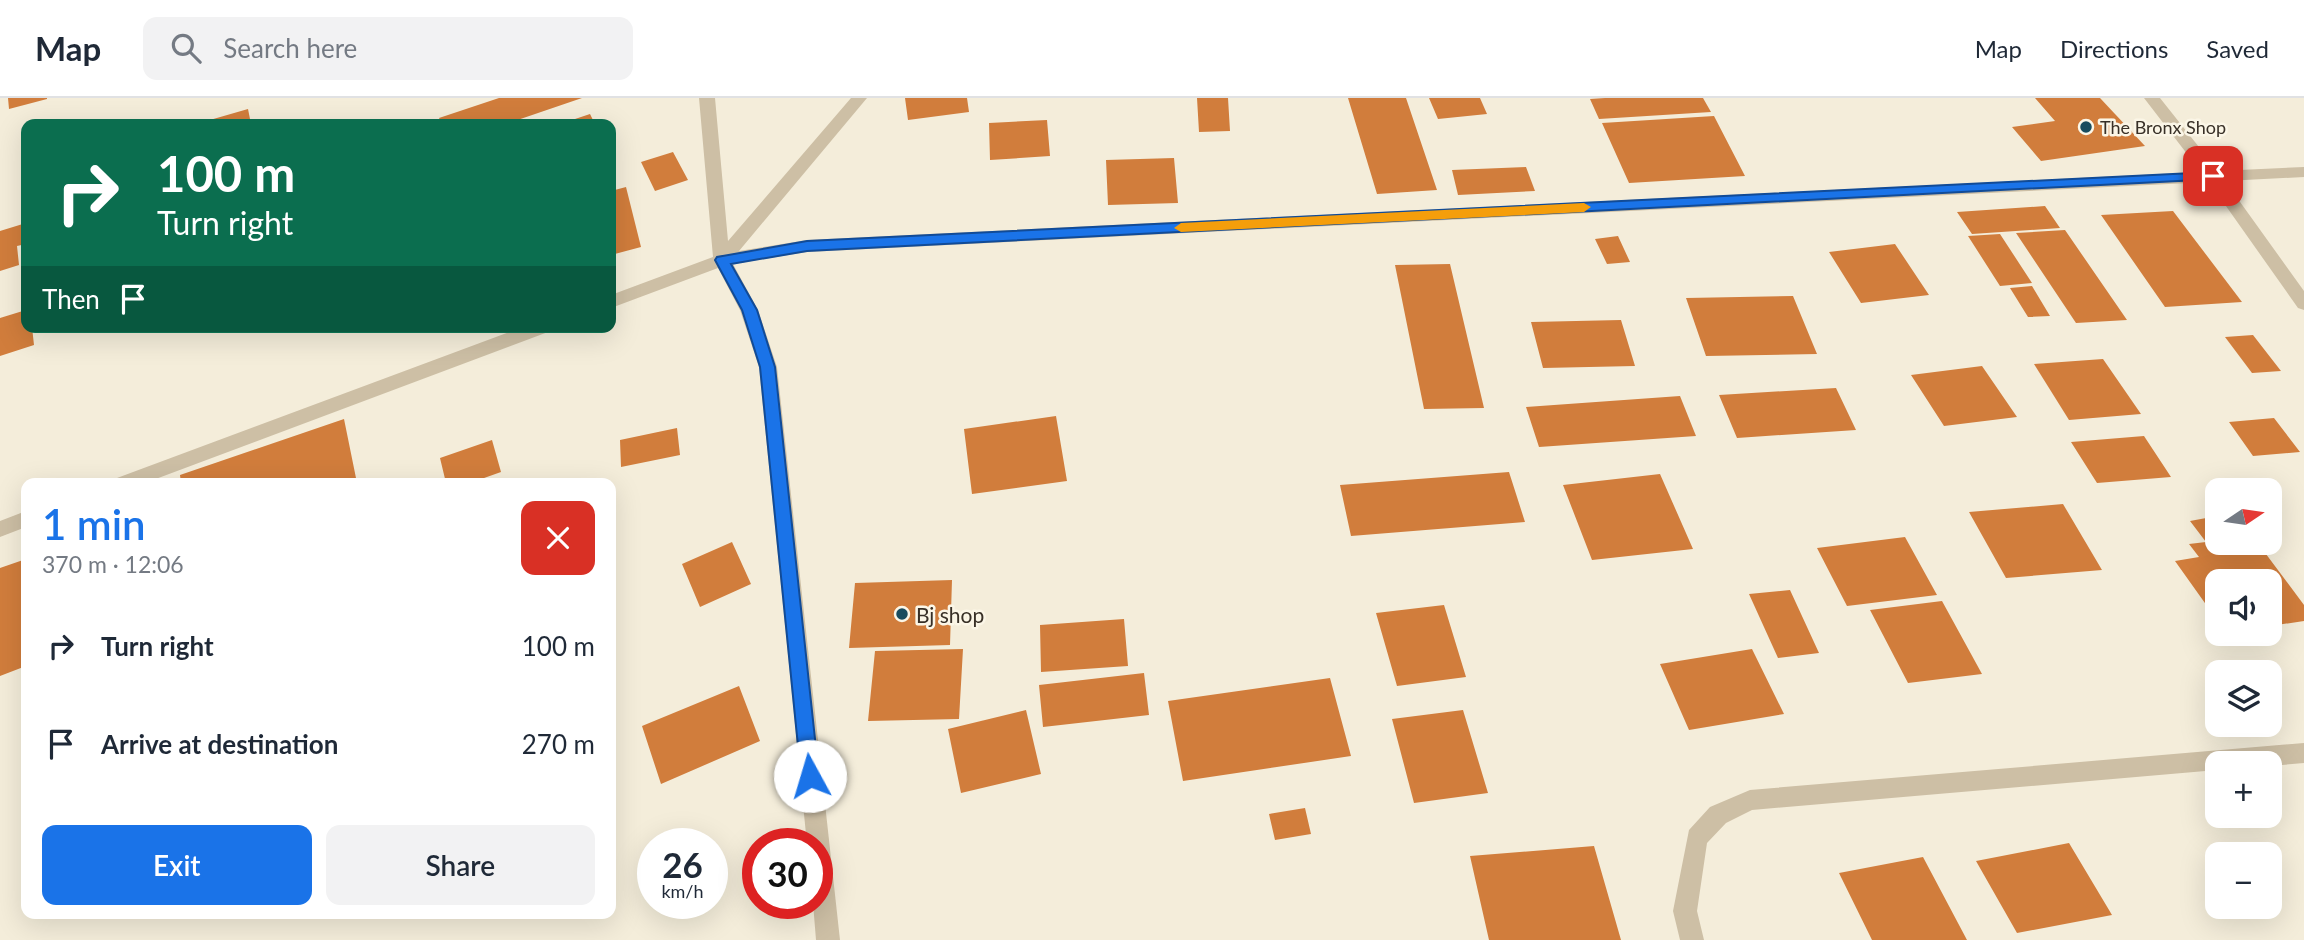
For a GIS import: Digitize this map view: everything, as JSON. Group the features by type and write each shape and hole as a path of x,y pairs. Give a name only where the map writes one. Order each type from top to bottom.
{"street":[{"path":"707,98 722,260 750,310 768,367 828,940"},
{"path":"722,260 859,98"},
{"path":"2152,98 2213,176 2304,304"},
{"path":"616,300 722,260 807,246 2304,172"},
{"path":"137,478 526,333"},
{"path":"0,529 21,521"},
{"path":"1692,940 1685,911 1697,838 1718,815 1750,800 2304,752"}],"building":[{"path":"8,98 47,98 47,99 9,109"},
{"path":"499,98 582,98 521,119 439,118"},
{"path":"905,98 967,98 969,112 908,120"},
{"path":"1197,98 1228,98 1230,131 1199,132"},
{"path":"1348,98 1406,98 1437,190 1377,194"},
{"path":"1429,98 1480,98 1487,114 1438,119"},
{"path":"1703,98 1711,112 1599,119 1590,99"},
{"path":"2035,98 2100,98 2145,146 2041,161 2012,127 2055,121"},
{"path":"248,109 250,119 213,119"},
{"path":"590,114 592,119 575,119"},
{"path":"1714,116 1745,176 1629,183 1602,123"},
{"path":"1047,120 1050,156 990,160 989,123"},
{"path":"673,152 688,180 655,191 641,162"},
{"path":"1174,158 1178,203 1108,205 1106,160"},
{"path":"1526,167 1535,191 1458,195 1452,170"},
{"path":"626,187 641,247 616,254 616,190"},
{"path":"2045,206 2060,228 1972,234 1957,212"},
{"path":"2173,211 2242,302 2165,307 2101,215"},
{"path":"21,225 21,245 17,246 19,265 0,271 0,231"},
{"path":"2065,230 2127,320 2076,323 2016,233"},
{"path":"2000,234 2032,283 2000,286 1968,236"},
{"path":"1618,236 1630,262 1607,264 1595,239"},
{"path":"1895,244 1929,295 1861,303 1829,252"},
{"path":"1450,264 1484,408 1424,409 1395,265"},
{"path":"2032,286 2050,316 2028,317 2010,288"},
{"path":"1793,296 1817,354 1706,356 1686,298"},
{"path":"21,312 21,333 33,333 34,345 0,356 0,318"},
{"path":"1621,320 1635,366 1543,368 1531,322"},
{"path":"2253,335 2281,371 2252,373 2225,337"},
{"path":"2103,359 2141,414 2069,420 2034,364"},
{"path":"1982,366 2017,417 1944,426 1911,375"},
{"path":"1836,388 1856,430 1737,438 1719,395"},
{"path":"1680,396 1696,436 1539,447 1526,407"},
{"path":"1056,416 1067,481 972,494 964,429"},
{"path":"2274,418 2300,452 2253,456 2229,422"},
{"path":"344,419 356,478 180,478 180,475"},
{"path":"677,428 680,455 621,467 620,440"},
{"path":"2144,436 2171,477 2097,483 2071,442"},
{"path":"492,440 501,472 484,478 445,478 440,458"},
{"path":"1509,472 1525,522 1351,536 1340,485"},
{"path":"1660,474 1693,549 1592,560 1563,485"},
{"path":"2063,504 2102,570 2006,578 1969,512"},
{"path":"2205,518 2205,541 2190,521"},
{"path":"1905,537 1937,595 1847,606 1817,548"},
{"path":"732,542 751,584 700,607 682,564"},
{"path":"2205,542 2205,555 2267,555 2277,569 2205,569 2205,603 2175,561 2199,557 2189,544"},
{"path":"21,561 21,668 0,676 0,568"},
{"path":"2282,576 2304,605 2304,621 2282,624"},
{"name":"Bj shop","path":"952,580 950,645 849,648 855,583"},
{"path":"1790,590 1819,653 1778,658 1749,594"},
{"path":"1942,601 1982,674 1908,683 1870,610"},
{"path":"1444,605 1466,677 1397,686 1376,613"},
{"path":"1124,619 1128,666 1041,672 1040,625"},
{"path":"963,649 959,719 868,721 875,651"},
{"path":"1752,649 1784,714 1689,730 1660,664"},
{"path":"1144,673 1149,715 1043,727 1039,685"},
{"path":"1330,678 1351,756 1183,781 1168,701"},
{"path":"739,686 760,741 661,784 642,726"},
{"path":"1026,710 1041,774 961,793 948,729"},
{"path":"1463,710 1488,793 1414,803 1392,719"},
{"path":"1305,808 1311,834 1275,840 1269,814"},
{"path":"2069,843 2112,915 2017,933 1976,861"},
{"path":"1594,846 1621,940 1489,940 1470,856"},
{"path":"1923,857 1967,940 1872,940 1839,873"}],"slow traffic":[{"path":"1181,228 1584,207"}],"place":[{"name":"The Bronx Shop","path":"2086,127"},
{"name":"Bj shop","path":"902,614"}],"route":[{"path":"810,776 768,367 750,310 722,260 807,246 2213,176"}]}
